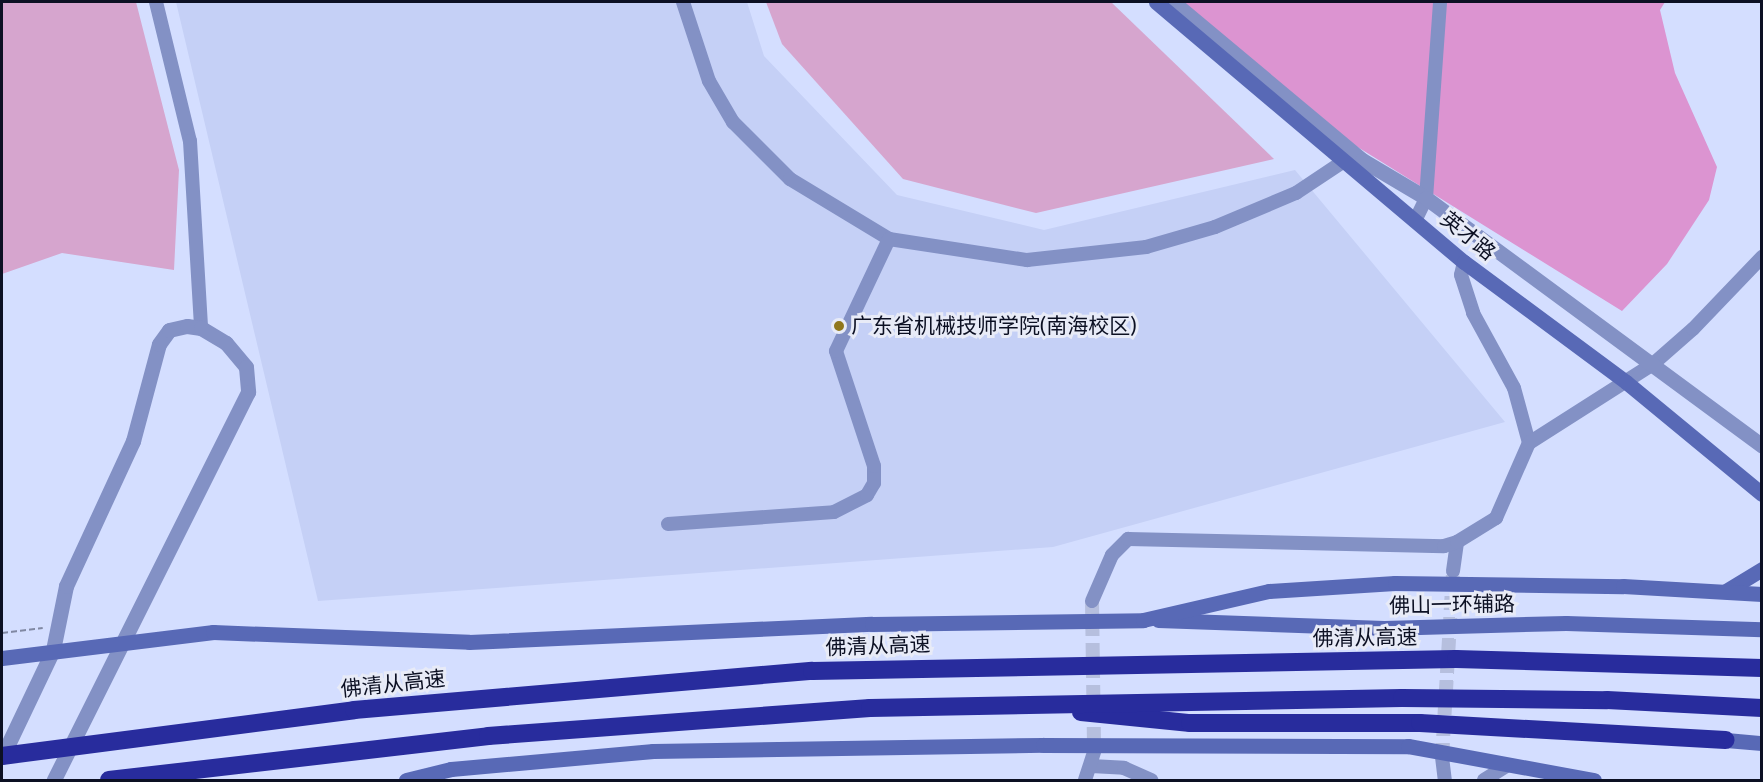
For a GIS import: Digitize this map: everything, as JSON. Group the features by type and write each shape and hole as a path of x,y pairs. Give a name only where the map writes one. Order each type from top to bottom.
{"highway":[{"name":"佛清从高速","path":"2,757 114,740 442,702 812,671 1157,662 1478,659 1761,668"},
{"path":"109,780 335,751 628,723 1011,704 1460,698 1761,708"},
{"path":"1011,704 1191,723 1420,723 1726,740"}],"main road":[{"name":"英才路","path":"1156,2 1464,262 1626,382 1761,494"},
{"path":"1725,592 1761,569"},
{"path":"2,658 127,639 213,632 469,642 872,624 1143,620 1269,591 1395,583 1761,594"},
{"name":"佛山一环辅路","path":"1143,620 1384,628 1566,624 1761,629"},
{"path":"1726,740 1761,742"},
{"path":"406,780 451,769 654,751 1031,745 1408,746 1594,780"}],"street":[{"path":"156,2 190,141 201,328"},
{"path":"683,2 709,81 733,122 790,179 889,239 1027,260 1146,247 1215,227 1296,193 1344,161"},
{"name":"英才路","path":"1173,2 1362,160 1426,198 1761,446"},
{"path":"1415,221 1426,198 1440,2"},
{"path":"669,524 834,512 867,495 874,483 874,466 836,351 889,239"},
{"path":"1092,601 1112,555 1128,538 1444,546 1457,542 1496,518 1528,443 1653,364 1693,329 1761,257"},
{"path":"1464,262 1461,274 1473,313 1514,388 1528,443"},
{"path":"2,757 53,650 66,586 133,441 159,344 169,330 187,326 201,328 226,343 246,368 248,392 206,471 127,639 54,780"},
{"path":"1454,570 1457,542"},
{"path":"1085,780 1094,752"},
{"path":"1442,758 1446,780"},
{"path":"1484,780 1508,765"},
{"path":"1091,766 1124,768 1146,779"}],"path":[{"path":"2,633 58,626"}],"shaded area":[{"path":"2,2 136,2 179,170 174,270 62,253 2,274"},
{"name":"广东省机械技师学院(南海校区)","path":"176,2 747,2 764,56 897,195 1044,230 1295,170 1505,422 1053,547 318,601"},
{"path":"766,2 1111,2 1274,159 1036,213 903,179 782,44"},
{"path":"1183,2 1665,2 1660,10 1675,73 1717,167 1709,200 1667,264 1622,311 1356,146"}],"tunnel":[{"path":"1442,757 1453,574"},
{"path":"1092,601 1094,752"}],"place":[{"name":"广东省机械技师学院(南海校区)","path":"839,326"}]}
